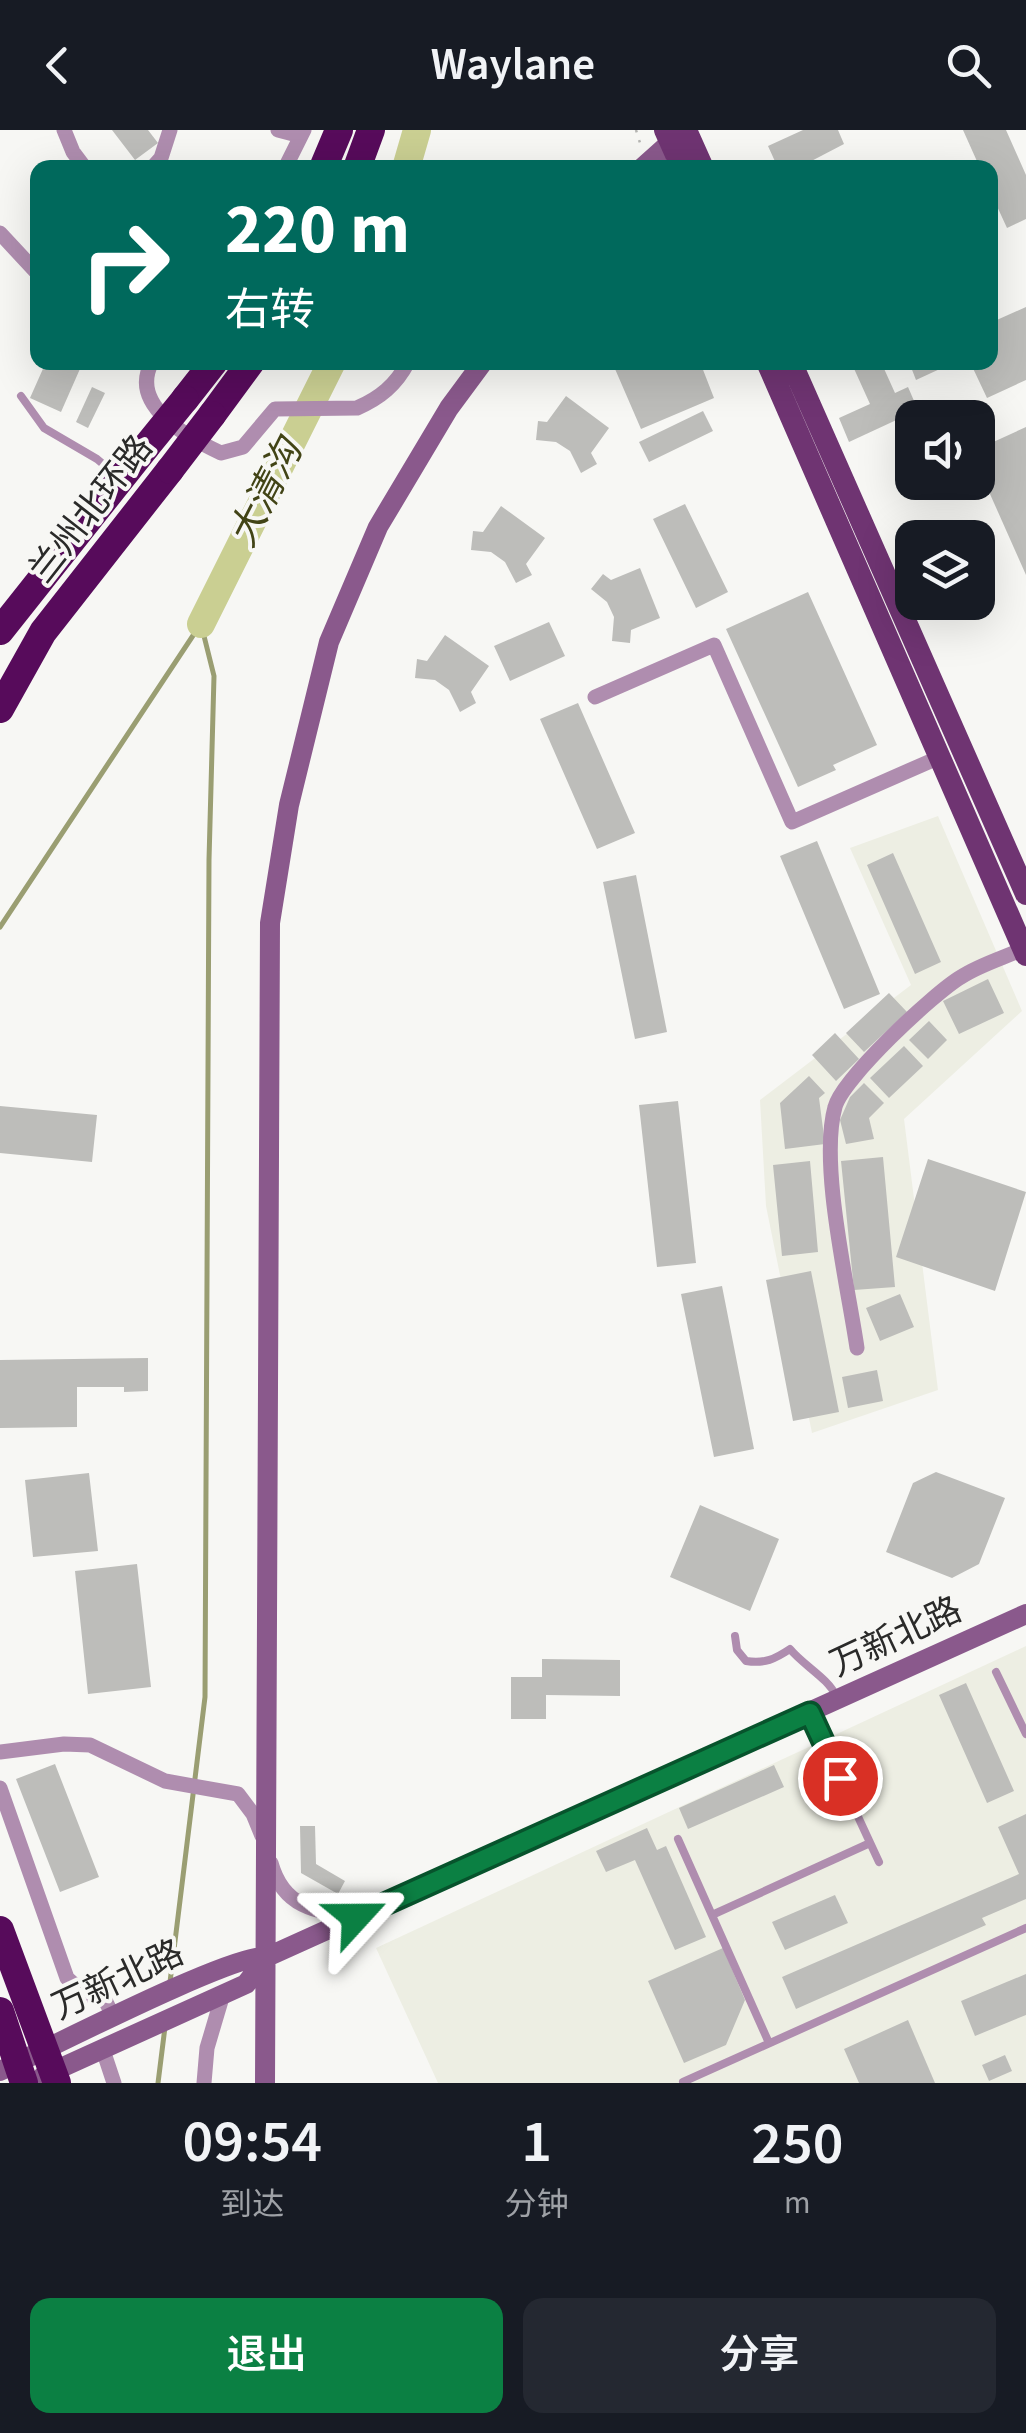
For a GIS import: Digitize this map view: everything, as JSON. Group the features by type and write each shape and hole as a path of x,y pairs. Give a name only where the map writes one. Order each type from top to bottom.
{"highway":[{"path":"327,160 340,130"},
{"path":"360,160 371,130"},
{"name":"兰州北环路","path":"0,631 208,370"},
{"name":"兰州北环路","path":"0,709 43,632 245,370"},
{"path":"0,1930 9,2007 42,2074"},
{"path":"9,2007 42,2074"}],"main road":[{"path":"650,160 676,132"},
{"path":"676,132 681,160"},
{"path":"676,132 697,160"},
{"path":"265,2083 270,923 289,806 329,642 378,527 449,408 477,370"},
{"path":"771,370 1025,952"},
{"path":"794,370 1026,894"},
{"name":"万新北路","path":"0,2071 42,2074 136,2036 246,1984 266,1957 1026,1614"},
{"name":"万新北路","path":"42,2074 114,2018 211,1972 256,1955 266,1957"}],"street":[{"path":"64,130 78,160"},
{"path":"159,160 170,130"},
{"path":"278,130 303,133 289,160"},
{"path":"0,233 30,265"},
{"path":"149,370 145,383 151,403 192,439 221,454 243,447 274,409 357,408 388,391 402,370"},
{"path":"596,698 714,646 792,822 940,757"},
{"path":"857,1348 830,1167 834,1107 845,1085 960,977 1025,952"},
{"path":"0,1752 64,1744 90,1745 175,1782 238,1794 254,1814 275,1878 295,1903 356,1917"},
{"path":"0,1788 68,1978 78,1992 103,1996 114,2018"},
{"path":"204,2083 215,1998"},
{"path":"103,2050 114,2083"}],"lane":[{"path":"21,396 44,428 97,460 146,500"},
{"path":"735,1636 737,1650 746,1661 772,1660 790,1649 806,1668 830,1684 837,1700"},
{"path":"996,1672 1026,1734"},
{"path":"810,1713 879,1862"},
{"path":"678,1840 769,2043"},
{"path":"712,1915 870,1843"},
{"path":"683,2082 1026,1928"}],"shaded area":[{"path":"938,816 1022,1011 904,1119 938,1390 812,1433 766,1206 760,1100 911,985 850,848"},
{"path":"1026,1646 1026,2083 438,2083 376,1948"}],"building":[{"path":"112,130 148,130 158,143 135,160"},
{"path":"803,130 838,130 844,144 813,160 774,160 768,146"},
{"path":"963,130 1006,130 1026,175 1026,219 1007,228 998,208 998,160 976,160"},
{"path":"1026,307 1026,380 987,398 974,370 998,370 998,319"},
{"path":"42,370 79,370 61,412 30,398"},
{"path":"615,370 703,370 714,398 641,429"},
{"path":"855,370 885,370 895,393 908,387 914,400 895,400 895,421 849,442 839,418 870,404"},
{"path":"912,370 938,370 916,380"},
{"path":"92,387 105,393 88,428 76,422"},
{"path":"566,396 609,428 591,453 597,464 581,473 570,451 556,442 536,440 538,421 547,422"},
{"path":"703,411 713,431 649,462 639,442"},
{"path":"1026,427 1026,575 993,500 995,441"},
{"path":"685,504 728,592 696,608 653,519"},
{"path":"501,506 545,538 526,564 532,575 516,583 505,562 491,552 471,550 473,531 483,532"},
{"path":"640,568 660,618 631,630 630,643 612,641 614,617 607,602 591,589 603,574 611,580"},
{"path":"808,592 877,745 798,787 726,629"},
{"path":"549,622 565,656 510,681 494,646"},
{"path":"445,635 489,666 471,692 476,703 460,712 449,690 435,680 415,678 417,659 427,661"},
{"path":"578,703 635,833 597,849 540,719"},
{"path":"817,841 880,994 844,1009 780,856"},
{"path":"893,853 941,962 915,974 867,865"},
{"path":"636,875 667,1032 635,1039 603,882"},
{"path":"988,979 1004,1013 959,1034 943,1001"},
{"path":"889,993 907,1012 864,1052 846,1033"},
{"path":"929,1021 947,1040 928,1059 909,1040"},
{"path":"835,1033 859,1059 836,1081 812,1055"},
{"path":"904,1046 923,1066 889,1098 870,1078"},
{"path":"809,1076 825,1093 819,1098 825,1144 785,1149 780,1103"},
{"path":"864,1083 884,1103 869,1118 874,1139 846,1144 840,1120 850,1097"},
{"path":"678,1101 696,1263 657,1267 639,1105"},
{"path":"0,1106 97,1115 92,1162 0,1153"},
{"path":"883,1157 895,1287 854,1290 841,1161"},
{"path":"928,1159 1026,1192 995,1291 896,1257"},
{"path":"810,1161 818,1252 782,1256 773,1165"},
{"path":"811,1271 839,1412 793,1421 766,1280"},
{"path":"722,1286 754,1449 714,1457 681,1294"},
{"path":"900,1294 914,1327 880,1341 866,1308"},
{"path":"148,1358 148,1391 77,1387 77,1427 0,1428 0,1360"},
{"path":"877,1370 883,1401 848,1408 842,1377"},
{"path":"936,1472 1005,1498 979,1564 952,1578 886,1552 913,1483"},
{"path":"89,1473 98,1551 33,1557 25,1480"},
{"path":"700,1505 779,1539 750,1611 670,1577"},
{"path":"137,1564 151,1687 88,1694 75,1571"},
{"path":"542,1659 620,1660 620,1696 546,1695 546,1719 511,1719 511,1677 542,1677"},
{"path":"966,1683 1014,1791 987,1803 939,1695"},
{"path":"55,1764 99,1877 60,1892 16,1779"},
{"path":"774,1765 784,1787 688,1829 679,1808"},
{"path":"1026,1814 1026,1899 982,1918 986,1925 796,2009 782,1977 1019,1874 998,1827"},
{"path":"300,1826 315,1826 316,1864 345,1881 338,1894 301,1873"},
{"path":"647,1828 657,1850 666,1846 706,1937 675,1950 635,1860 606,1872 596,1851"},
{"path":"835,1895 848,1923 785,1950 772,1922"},
{"path":"723,1948 745,2000 726,2045 684,2063 648,1981"},
{"path":"1026,1974 1026,2015 975,2036 961,2001"},
{"path":"908,2020 935,2083 859,2083 844,2049"},
{"path":"1005,2055 1012,2071 989,2081 982,2065"}],"waterway":[{"name":"大清沟","path":"408,160 417,130"},
{"name":"大清沟","path":"201,624 328,370"},
{"path":"170,1982 205,1697 209,860 214,676 201,624"},
{"path":"0,927 200,625"},
{"path":"158,2083 165,2027"}],"route":[{"path":"356,1917 810,1713 840,1778"}]}
